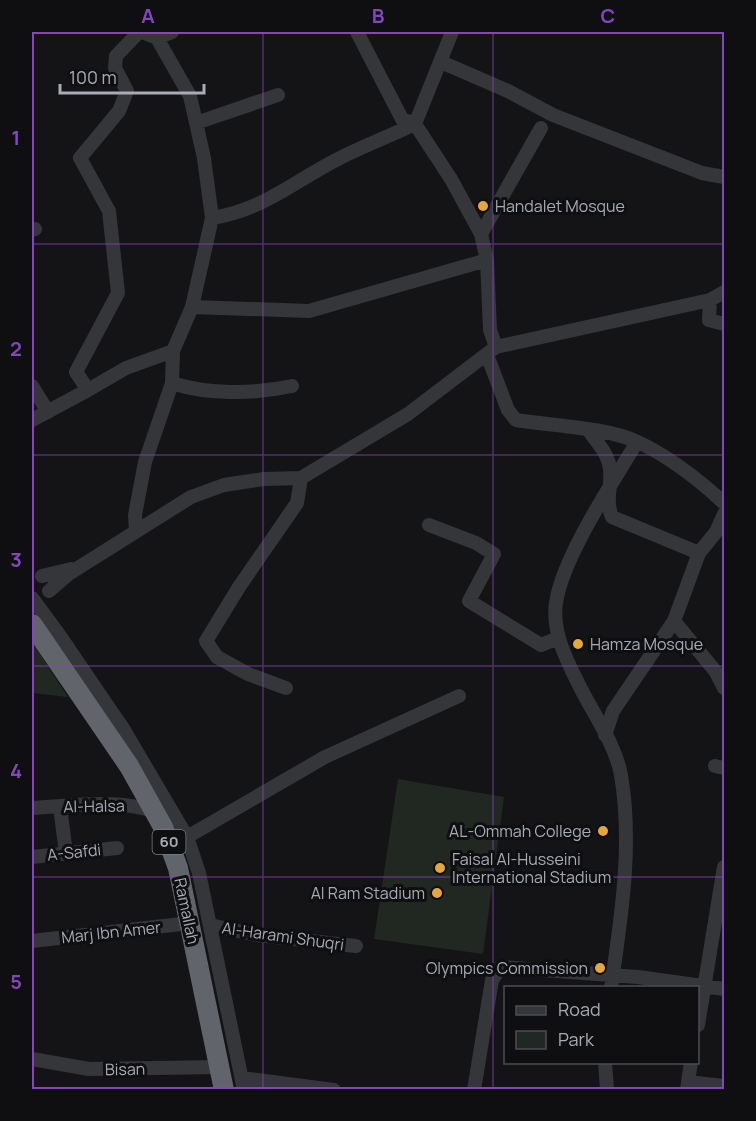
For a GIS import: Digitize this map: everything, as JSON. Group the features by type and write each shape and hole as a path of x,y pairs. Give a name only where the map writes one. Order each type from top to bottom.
{"highway":[{"name":"Ramallah","path":"33,625 129,766 156,812 173,851 224,1089"}],"street":[{"path":"88,390 76,372 118,293 109,211 80,158 119,111 127,91 116,68 116,56 141,32 157,38 190,96 212,218 192,307 173,351 172,383 145,462 135,515 136,531"},
{"path":"157,38 172,32"},
{"path":"357,32 402,119 415,124 451,179 481,234 487,260 491,351 508,410 516,420 589,431 638,442 693,474 724,502"},
{"path":"212,218 230,215 279,196 337,159 415,124 452,32"},
{"path":"441,62 508,91 553,115 702,173 724,177"},
{"path":"196,123 278,94"},
{"path":"481,234 541,128"},
{"path":"192,307 309,311 487,260"},
{"path":"32,598 41,599 70,573 191,497 224,484 264,479 301,478 408,414 491,351 710,300 724,292"},
{"path":"710,300 709,320 724,324"},
{"path":"32,420 126,368 173,351"},
{"path":"172,383 187,388 217,390 268,391 292,386"},
{"path":"32,386 48,412"},
{"path":"589,431 604,452 610,468 607,491 608,508 612,518 699,553"},
{"path":"612,982 625,874 625,828 621,773 558,638 556,604 569,562 607,491 638,442"},
{"path":"286,688 248,674 217,657 206,641 238,587 297,503 301,478"},
{"path":"605,735 613,711 674,621 699,553 716,532 724,514"},
{"path":"429,525 476,543 494,554 470,602 541,645 558,638"},
{"path":"36,575 69,570 100,555"},
{"path":"36,575 49,583 49,592 60,636"},
{"path":"32,598 139,753 187,837 199,873 243,1084 334,1089"},
{"path":"674,621 716,672 724,688"},
{"path":"187,837 325,757 459,696"},
{"name":"Al-Halsa","path":"32,808 122,804 156,812"},
{"path":"60,807 66,853"},
{"name":"A-Safdi","path":"32,857 117,848"},
{"path":"699,1019 724,867"},
{"name":"Marj Ibn Amer","path":"32,941 190,923"},
{"name":"Al-Harami Shuqri","path":"210,925 257,935 356,946"},
{"path":"474,1089 492,980 501,967 612,982 638,977 692,986"},
{"path":"699,987 724,990"},
{"name":"Bisan","path":"32,1059 89,1070 220,1067"},
{"path":"605,1064 606,1089"},
{"path":"691,1064 687,1086 724,1086"}],"green space":[{"path":"32,642 68,697 32,693"},
{"name":"Faisal Al-Husseini International Stadium","path":"398,779 504,797 483,954 374,939"}],"place":[{"name":"Handalet Mosque","path":"483,206"},
{"name":"Hamza Mosque","path":"578,644"},
{"name":"AL-Ommah College","path":"603,831"},
{"name":"Faisal Al-Husseini International Stadium","path":"440,868"},
{"name":"Al Ram Stadium","path":"437,893"},
{"name":"Olympics Commission","path":"600,968"}]}
